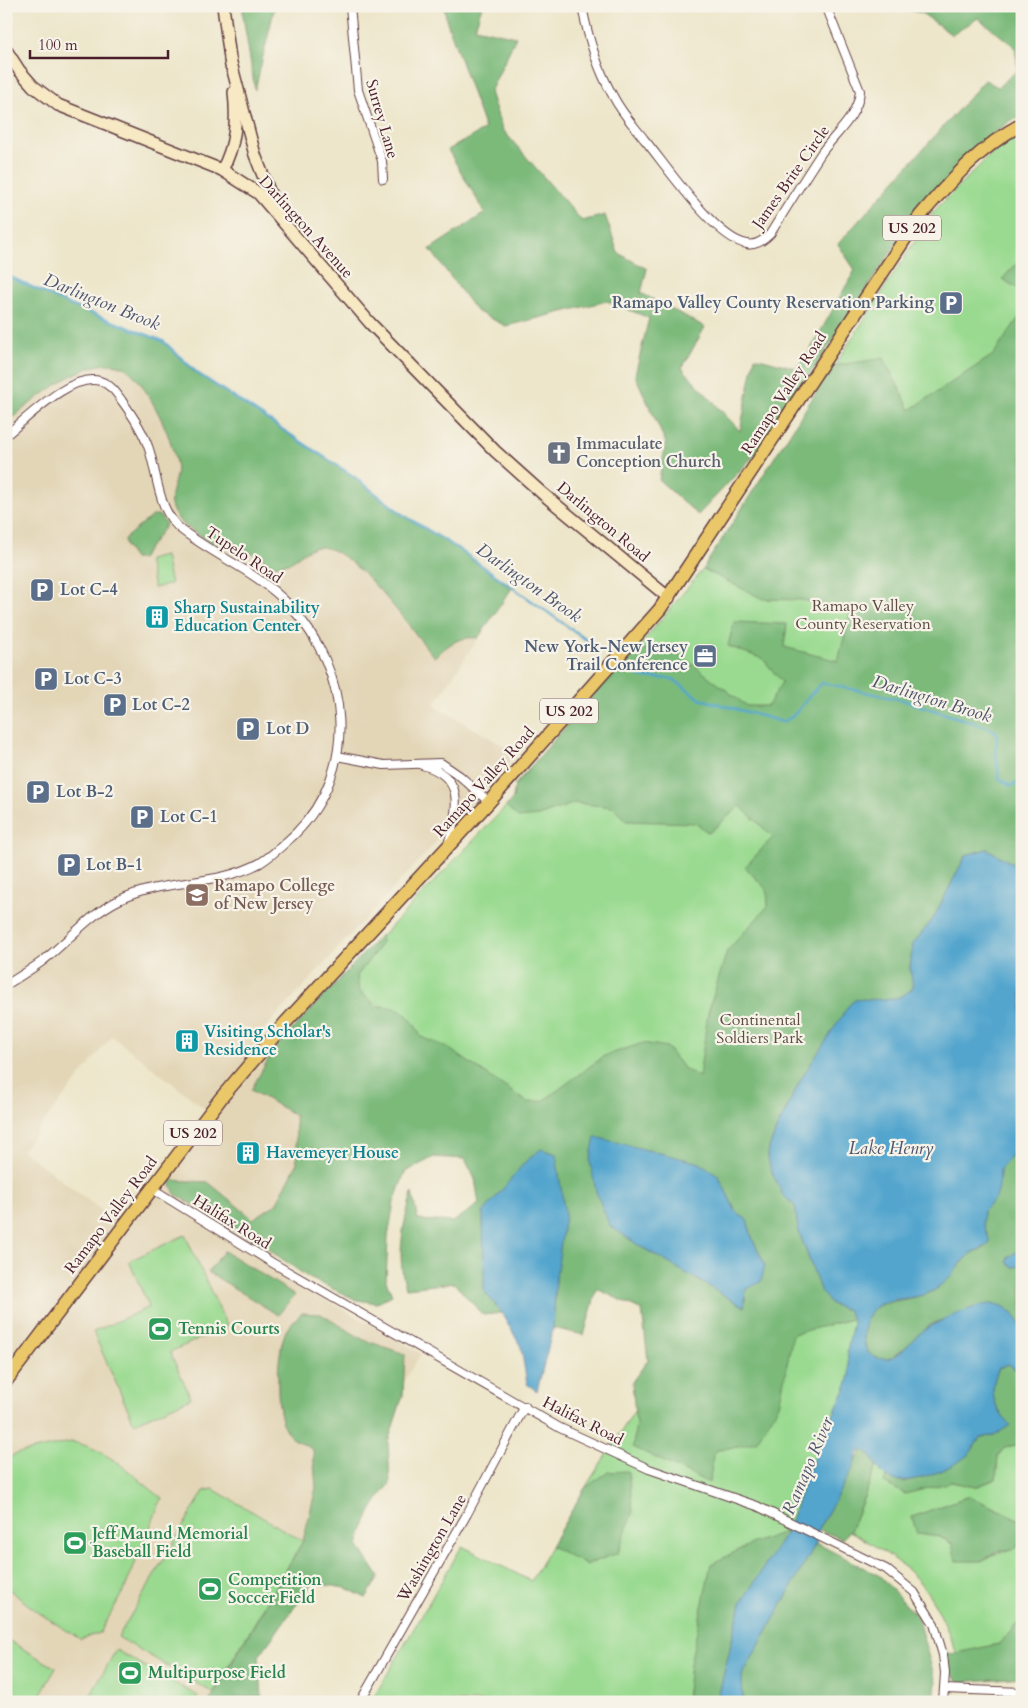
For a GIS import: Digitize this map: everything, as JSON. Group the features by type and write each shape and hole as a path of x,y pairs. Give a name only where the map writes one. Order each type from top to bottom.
{"main road":[{"path":"222,170 228,158 236,130 223,6"},
{"name":"Darlington Avenue","path":"6,50 19,70 33,86 58,105 222,170 258,193 370,323 518,471"},
{"path":"230,59 260,168 282,222"},
{"name":"Ramapo Valley Road","path":"6,1381 10,1366 215,1105 280,1029 448,848 669,598 920,216 949,182 990,144 1022,124"},
{"name":"Darlington Road","path":"518,471 669,598"}],"street":[{"name":"Surrey Lane","path":"350,6 358,90 382,161 383,179"},
{"name":"James Brite Circle","path":"582,6 592,48 601,73 626,118 697,206 736,240 748,245 761,242 770,234 822,152 854,112 859,101 860,91 826,6"},
{"name":"Tupelo Road","path":"6,435 66,388 90,380 103,382 112,389 138,423 143,434 165,509 172,522 184,532 260,578 290,606 315,639 328,664 339,704 341,731 337,756 328,784 315,808 303,826 262,862 223,878 187,882 140,891 94,914 45,959 6,985"},
{"path":"337,756 368,763 430,762 446,766 489,802"},
{"path":"415,763 434,768 444,774 455,794 457,813 448,848"},
{"name":"Halifax Road","path":"151,1188 271,1262 525,1406 560,1428 649,1469 757,1506 886,1568 914,1592 940,1639 945,1673 943,1702"},
{"name":"Washington Lane","path":"360,1702 468,1514 525,1406"},
{"path":"945,1689 1022,1692"}],"shaded area":[{"name":"Ramapo College of New Jersey","path":"6,276 70,305 163,341 197,373 353,476 402,514 457,548 512,588 434,705 517,754 256,1038 380,1109 269,1268 421,1353 212,1702 6,1702","holes":["112,1036 209,1112 122,1226 22,1150"]}],"green space":[{"path":"243,6 275,6 255,90 243,16"},
{"path":"444,6 482,6 475,28 516,37 490,92 502,129 582,221 605,215 618,253 647,269 641,293 705,327 682,368 740,431 755,357 796,368 809,352 855,270 838,244 985,80 998,87 1018,70 1015,47 978,18 952,35 922,13 891,6 1022,6 1022,117 1010,121 984,141 908,226 764,445 698,515 659,480 666,443 635,375 649,318 607,301 506,326 476,311 430,249 485,213 448,150 485,129 447,22"},
{"name":"Continental Soldiers Park","path":"1022,134 1022,1249 847,1385 814,1457 787,1531 690,1665 686,1702 371,1702 462,1546 531,1581 585,1488 706,1299 510,1179 274,1049 513,799 515,785 608,678 636,650 703,569 935,210 999,146"},
{"path":"1022,258 1022,291 1002,279"},
{"path":"6,275 70,305 163,341 197,373 353,476 402,514 457,548 512,588 478,638 459,640 434,657 397,610 363,573 347,559 331,550 313,548 290,562 275,566 238,546 223,543 217,545 186,526 176,517 171,504 171,492 177,469 166,430 143,386 125,368 111,364 96,366 79,372 45,392 6,423"},
{"name":"Ramapo Valley County Reservation","path":"1022,313 1022,869 987,849 966,855 933,919 913,944 910,967 914,988 902,996 890,1000 862,999 801,1079 777,1128 767,1153 782,1194 795,1206 798,1229 821,1292 831,1304 848,1310 852,1319 793,1334 779,1405 756,1442 715,1451 709,1483 633,1447 636,1423 632,1382 648,1360 642,1310 597,1289 584,1335 553,1328 556,1278 485,1258 484,1291 502,1313 483,1315 454,1283 406,1288 401,1264 401,1252 412,1193 418,1220 453,1222 479,1204 475,1179 465,1159 434,1157 405,1172 394,1202 388,1237 386,1281 392,1295 377,1303 357,1300 309,1278 264,1246 175,1194 169,1180 208,1182 253,1219 276,1204 297,1164 295,1115 251,1090 274,1049 381,935 382,943 357,976 359,991 377,1006 393,1008 404,1013 413,1023 421,1037 445,1046 527,1102 543,1101 604,1056 643,1043 667,1047 683,1068 699,1077 708,1013 727,951 768,906 767,890 745,867 773,837 740,806 709,833 695,823 626,821 612,807 575,803 538,816 518,818 506,806 513,799 515,785 608,678 636,650 670,647 747,706 768,706 782,682 763,659 728,646 734,622 787,624 784,647 838,661 851,611 802,600 763,599 703,569 833,366 884,358 910,410 993,355","holes":["718,1175 736,1212 747,1220 753,1240 765,1265 746,1289 744,1307 638,1245"]},
{"path":"159,515 166,524 165,526 141,559 134,559 126,547 124,539 152,516"},
{"path":"165,556 171,584 154,588 148,560"},
{"path":"1022,1152 1022,1249 1018,1252 1013,1267 1022,1266 1022,1326 1011,1311 979,1313 948,1318 938,1321 923,1330 893,1357 880,1359 872,1356 865,1343 864,1327 867,1315 875,1308 885,1304 922,1295 939,1288 971,1254 985,1248 988,1235 981,1225 983,1211 996,1196 1003,1165 1011,1155"},
{"name":"Tennis Courts","path":"185,1235 227,1326 170,1352 191,1398 134,1423 93,1332 149,1307 129,1261"},
{"path":"224,1251 295,1295 278,1315 208,1272"},
{"path":"301,1313 321,1314 364,1340 405,1354 403,1395 388,1442 390,1484 370,1513 358,1545 379,1577 366,1598 346,1588 312,1583 259,1656 262,1697 234,1698 232,1702 209,1702 303,1541 316,1488 313,1450 290,1436 281,1415 279,1401 278,1369 283,1341 287,1329"},
{"path":"1008,1364 1016,1370 1019,1377 1018,1393 1022,1396 1022,1445 1004,1448 998,1455 996,1479 975,1487 952,1482 905,1494 884,1483 886,1477 904,1482 945,1469 970,1453 980,1437 994,1436 1009,1425 996,1405 993,1392 993,1384 999,1368"},
{"name":"Jeff Maund Memorial Baseball Field","path":"71,1442 84,1445 108,1456 162,1498 125,1588 100,1633 80,1639 36,1611 6,1587 6,1460 15,1454"},
{"path":"1022,1445 1022,1521 969,1496 913,1517 918,1534 940,1537 981,1561 1022,1541 1022,1619 999,1644 957,1654 938,1610 918,1580 890,1556 850,1531 877,1465 886,1477 884,1483 932,1485 952,1482 975,1487 996,1479 998,1456 1004,1448"},
{"path":"863,1450 868,1452 877,1465 850,1531 842,1539 819,1530"},
{"path":"628,1471 633,1511 618,1553 586,1565 551,1546 585,1488 608,1472"},
{"name":"Competition Soccer Field","path":"213,1489 303,1541 213,1693 118,1637 204,1491"},
{"path":"969,1496 1022,1521 1022,1541 1016,1548 998,1552 981,1561 956,1561 952,1543 940,1537 917,1534 912,1517"},
{"path":"787,1531 741,1603 717,1702 686,1702 690,1664 711,1564 753,1543"},
{"path":"816,1543 880,1576 917,1617 936,1682 934,1702 743,1702 742,1676"},
{"path":"1022,1619 1022,1677 960,1682 950,1673 946,1655 999,1644"},
{"path":"6,1639 56,1668 36,1702 6,1702"},
{"name":"Multipurpose Field","path":"116,1650 198,1696 195,1702 87,1701"}],"water":[{"name":"Lake Henry","path":"987,849 1022,869 1022,1152 1011,1155 1000,1170 999,1188 996,1198 983,1211 984,1225 990,1243 971,1254 939,1288 924,1295 892,1300 874,1308 868,1316 864,1339 870,1354 880,1359 891,1358 901,1352 921,1332 936,1323 979,1306 995,1304 1003,1306 1010,1311 1021,1325 1023,1348 1022,1396 1018,1394 1017,1385 1021,1379 1018,1371 1008,1364 999,1368 994,1384 994,1398 1004,1419 1010,1425 994,1436 980,1437 963,1459 929,1475 903,1481 893,1480 882,1473 867,1452 863,1450 858,1453 853,1468 820,1526 816,1543 742,1676 743,1702 717,1702 741,1603 787,1531 814,1457 850,1375 847,1352 853,1322 848,1310 831,1304 821,1292 798,1229 795,1206 782,1194 770,1168 767,1153 801,1079 849,1005 855,1000 892,999 906,994 913,988 910,967 913,944 933,919 966,855"},
{"path":"595,1137 700,1163 718,1175 736,1212 747,1220 753,1240 765,1265 761,1282 746,1289 744,1307 638,1245 610,1226 596,1192 590,1161"},
{"path":"541,1149 556,1154 565,1215 556,1278 553,1328 537,1391 527,1384 521,1347 502,1313 484,1291 483,1213 525,1162"},
{"path":"1022,1249 1022,1266 1013,1267 1007,1262 1008,1257"}],"waterway":[{"name":"Darlington Brook","path":"6,275 70,305 163,341 197,373 353,476 402,514 457,548 612,658"},
{"name":"Darlington Brook","path":"619,663 640,677 673,679 700,699 783,722 790,718 812,692 823,683 902,700 987,727 997,732 996,754 999,778 1010,786 1022,781"}],"place":[{"name":"Ramapo Valley County Reservation Parking","path":"951,303"},
{"name":"Immaculate Conception Church","path":"559,453"},
{"name":"Lot C-4","path":"42,590"},
{"name":"Sharp Sustainability Education Center","path":"157,617"},
{"name":"New York-New Jersey Trail Conference","path":"705,656"},
{"name":"Lot C-3","path":"46,679"},
{"name":"Lot C-2","path":"115,705"},
{"name":"Lot D","path":"248,729"},
{"name":"Lot B-2","path":"38,792"},
{"name":"Lot C-1","path":"142,817"},
{"name":"Lot B-1","path":"69,865"},
{"name":"Ramapo College of New Jersey","path":"197,895"},
{"name":"Visiting Scholar's Residence","path":"187,1041"},
{"name":"Havemeyer House","path":"248,1153"},
{"name":"Tennis Courts","path":"160,1329"},
{"name":"Jeff Maund Memorial Baseball Field","path":"75,1543"},
{"name":"Competition Soccer Field","path":"210,1589"},
{"name":"Multipurpose Field","path":"130,1673"}],"water label":[{"name":"Ramapo River","path":"808,1466"}]}
